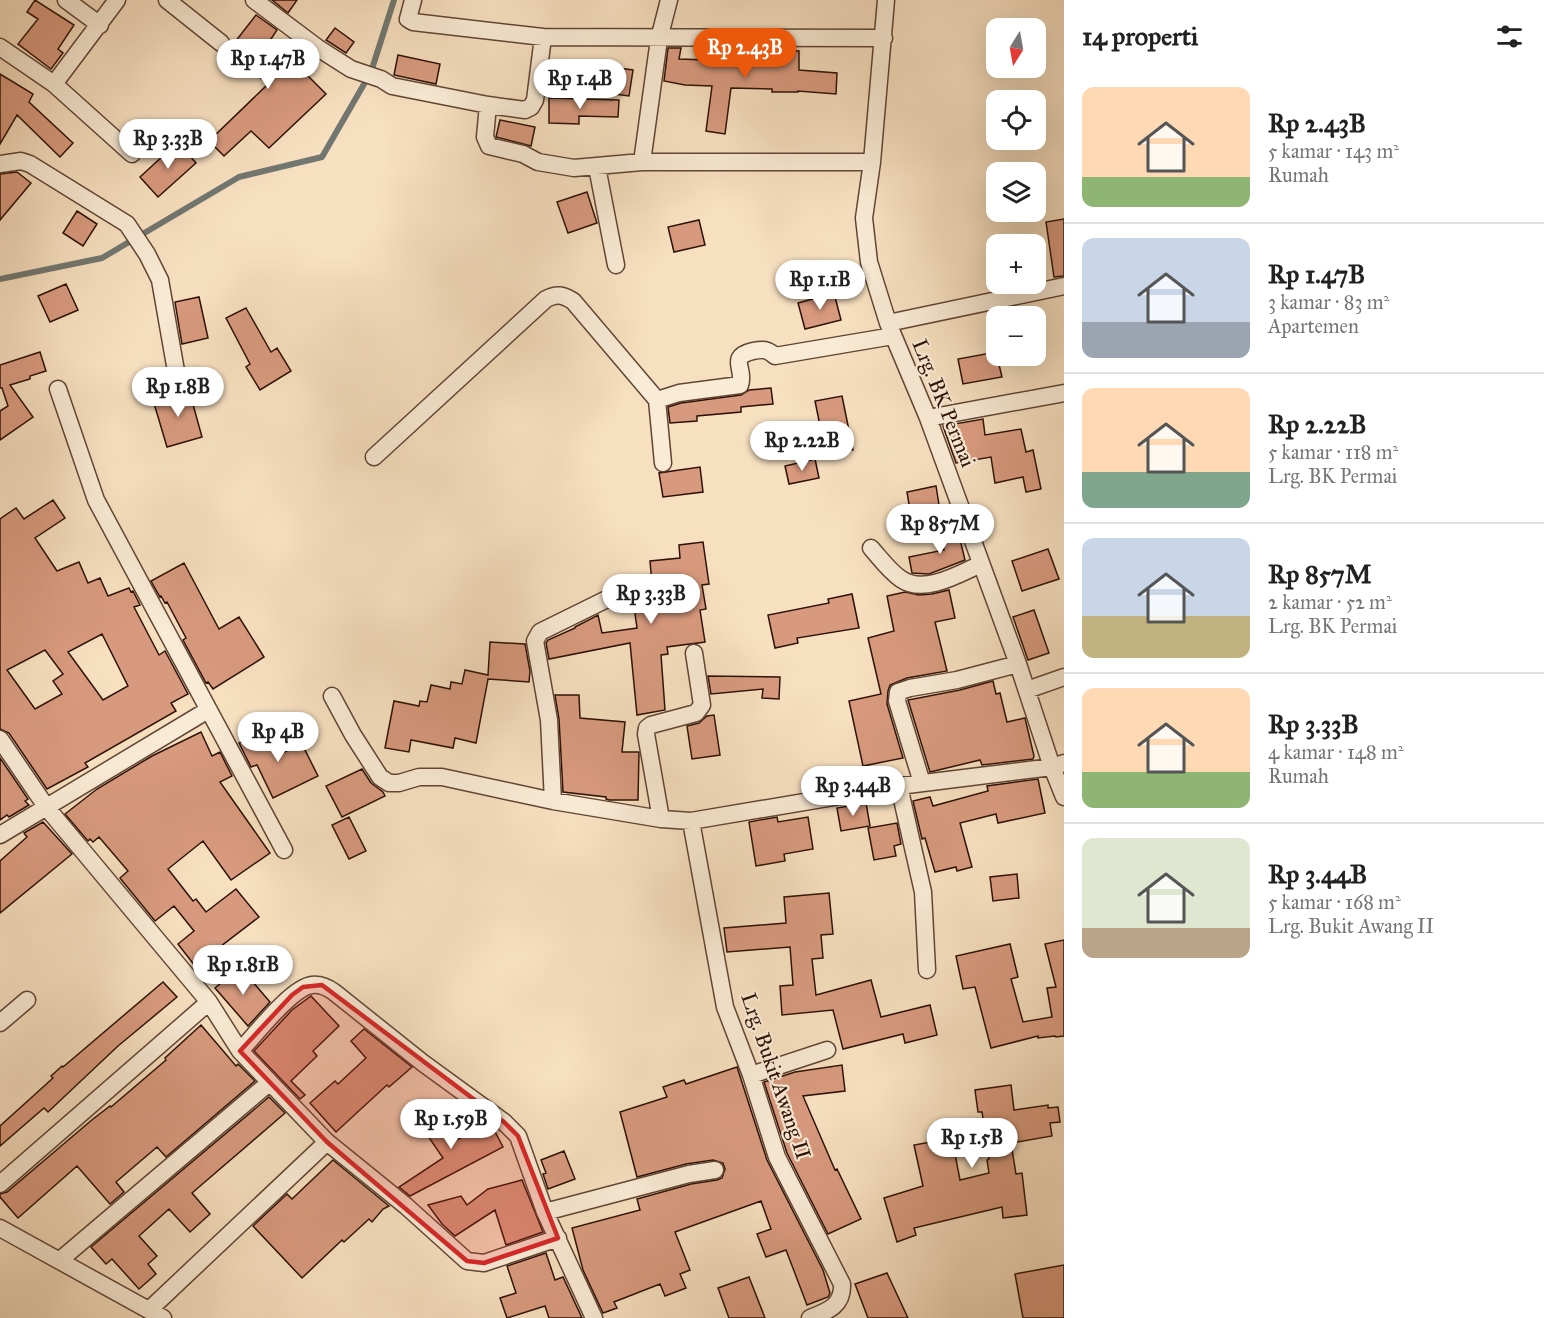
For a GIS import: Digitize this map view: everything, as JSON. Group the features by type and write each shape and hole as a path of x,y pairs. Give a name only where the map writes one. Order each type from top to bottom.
{"street":[{"path":"66,0 100,25"},
{"path":"54,84 117,0"},
{"path":"167,0 221,43"},
{"path":"254,0 318,48 351,69 381,79 397,88 525,110 531,107 535,100 543,37"},
{"path":"412,0 408,19 413,22 543,37 884,38"},
{"path":"642,162 659,39 669,0"},
{"name":"Lrg. BK Permai","path":"886,0 872,162 864,218 869,262 891,329 928,418 1018,664 1058,765 1064,797"},
{"path":"0,47 54,84 132,154"},
{"path":"488,105 485,137 489,146 523,154 538,162 554,166 597,167 642,162 872,162"},
{"path":"0,164 21,161 30,164 127,224 160,279 176,371"},
{"path":"597,167 616,265"},
{"path":"657,400 679,393 740,385 742,380 739,358 743,354 763,349 775,356 1064,286"},
{"path":"374,457 537,307 552,295 558,294 573,301 657,400 663,463"},
{"path":"58,389 96,500 284,850"},
{"path":"928,418 1064,393"},
{"path":"871,548 902,580 911,584 941,581 981,564"},
{"path":"553,801 549,720 535,642 540,632 607,599"},
{"path":"661,819 646,734 647,728 700,710 702,705 694,653"},
{"path":"922,783 897,701 898,692 1018,664"},
{"path":"1028,690 1064,678"},
{"path":"332,696 352,735 380,777 389,783 399,783 419,777 442,777 553,801 661,819 691,821 899,786 1058,765"},
{"path":"0,835 208,710"},
{"path":"0,740 47,807 209,1002 240,1051 327,1142 406,1206 467,1261 484,1263 558,1238"},
{"path":"899,786 923,892 927,970"},
{"name":"Lrg. Bukit Awang II","path":"691,821 725,1007 751,1075 777,1157 842,1284 843,1294 838,1303 824,1313 810,1318"},
{"path":"240,1051 292,995 303,987 322,985 334,992 423,1063 504,1122 518,1136 545,1212 594,1318"},
{"path":"0,1023 27,1000"},
{"path":"0,1184 209,1002"},
{"path":"751,1075 827,1050"},
{"path":"60,1260 269,1083"},
{"path":"0,1228 156,1314 327,1142"},
{"path":"545,1212 688,1174 715,1170"}],"highlighted area":[{"path":"322,985 504,1122 518,1136 558,1238 484,1263 467,1261 327,1142 240,1051 292,995 303,987"}],"building":[{"path":"35,0 74,25 58,49 63,53 51,69 18,44 38,19 27,12"},
{"path":"272,0 297,0 288,13"},
{"path":"256,15 277,30 271,39 326,94 269,148 251,131 224,156 209,141 268,84 228,51"},
{"path":"335,28 354,42 346,53 326,40"},
{"path":"668,48 681,48 679,59 737,61 737,59 772,60 773,50 799,51 799,70 837,73 836,94 731,88 725,134 706,131 712,86 685,85 664,81"},
{"path":"398,55 440,64 436,84 394,75"},
{"path":"611,67 633,70 629,96 607,93"},
{"path":"0,74 33,94 29,102 73,143 60,157 17,115 0,144"},
{"path":"549,98 619,100 618,117 579,116 579,124 549,123"},
{"path":"500,120 535,127 531,146 496,137"},
{"path":"178,142 196,163 158,197 140,177"},
{"path":"17,172 31,183 0,220 0,174"},
{"path":"587,192 597,223 568,233 557,202"},
{"path":"77,211 97,224 83,246 63,233"},
{"path":"1064,219 1064,276 1054,277 1046,222"},
{"path":"699,220 705,245 674,252 668,227"},
{"path":"66,284 78,310 50,322 38,296"},
{"path":"834,293 841,320 805,329 798,303"},
{"path":"199,297 208,338 182,344 175,302"},
{"path":"246,308 271,352 277,348 291,371 260,390 246,367 250,364 226,318"},
{"path":"40,352 46,371 10,385 33,417 0,440 0,411 8,406 2,388 0,388 0,365"},
{"path":"986,354 986,366 999,366 1002,377 963,384 958,359"},
{"path":"771,388 773,404 741,407 741,412 697,416 697,421 670,423 668,407 681,403 741,395 749,390"},
{"path":"189,390 202,437 167,447 153,400"},
{"path":"842,396 853,450 826,455 815,401"},
{"path":"983,419 985,435 1021,429 1026,452 1033,450 1041,489 1026,492 1023,477 995,483 991,457 956,463 943,426"},
{"path":"815,459 819,478 789,484 785,466"},
{"path":"700,467 703,492 663,497 659,473"},
{"path":"936,486 939,505 910,510 907,492"},
{"path":"53,500 65,518 35,538 57,571 79,562 88,583 100,578 108,596 129,588 131,592 133,591 140,605 134,607 159,655 165,651 188,694 171,703 176,711 85,763 88,767 47,789 9,733 0,729 0,519 16,508 24,519","holes":["102,634 128,686 103,700 68,652","45,650 63,674 53,681 62,694 35,709 7,670"]},
{"path":"957,527 965,560 929,574 912,573 909,557 944,550 940,530"},
{"path":"703,542 709,584 702,585 706,609 700,610 705,642 667,647 668,654 661,655 665,710 637,715 630,643 549,659 546,643 548,640 598,615 602,633 637,628 633,599 653,596 650,561 680,558 679,545"},
{"path":"1048,549 1059,579 1022,591 1012,561"},
{"path":"184,563 219,629 239,617 264,657 213,689 208,682 206,683 183,640 186,638 167,602 165,603 160,597 151,581"},
{"path":"949,590 955,618 935,622 947,671 907,678 890,685 887,704 903,758 863,766 849,701 881,694 868,638 894,631 887,596 905,592 919,595 932,594"},
{"path":"852,594 859,628 797,638 798,643 775,648 768,615 829,603 828,599"},
{"path":"1034,610 1049,653 1028,660 1013,617"},
{"path":"490,642 525,644 530,671 529,682 488,679 476,743 455,738 453,748 411,740 409,752 385,748 394,701 419,706 420,701 427,702 431,685 450,689 451,682 462,684 465,670 488,675"},
{"path":"708,676 780,677 779,699 762,698 763,689 711,694"},
{"path":"993,681 996,694 1000,693 1007,722 1025,718 1033,759 982,765 980,760 930,772 908,700"},
{"path":"555,695 579,695 580,718 625,722 622,752 639,752 638,800 609,800 606,797 563,792 559,719"},
{"path":"714,715 720,755 692,759 687,726"},
{"path":"268,729 280,754 302,744 318,776 273,798 257,765 251,767 239,743"},
{"path":"201,732 212,756 220,752 232,776 220,782 270,853 231,880 203,841 168,869 193,901 196,899 206,912 236,889 259,917 195,966 178,944 194,931 174,906 155,921 120,878 128,871 99,837 93,842 90,839 88,841 65,814 97,789 152,756"},
{"path":"0,758 28,799 25,801 29,805 0,820"},
{"path":"362,769 371,783 385,796 342,817 326,786"},
{"path":"1038,779 1045,813 998,823 996,814 960,823 972,867 957,871 956,867 935,872 925,838 922,839 913,801 930,797 933,806 988,791 987,786"},
{"path":"866,803 870,826 841,831 837,808"},
{"path":"349,817 366,851 349,859 332,825"},
{"path":"777,817 778,822 808,817 813,849 784,854 785,861 756,866 749,822"},
{"path":"43,822 72,854 0,913 0,861 27,837 24,833"},
{"path":"897,823 901,844 894,846 896,856 874,860 868,828"},
{"path":"1017,874 1019,898 993,901 990,877"},
{"path":"829,893 833,934 821,935 823,958 812,959 816,995 871,980 881,1017 930,1005 937,1035 905,1043 903,1034 843,1049 833,1010 782,1015 780,986 793,985 790,947 727,952 724,928 786,923 784,897"},
{"path":"1064,940 1064,1036 1038,1038 1038,1036 991,1048 975,987 963,989 956,956 1010,944 1018,977 1011,979 1023,1022 1052,1017 1047,988 1056,987 1045,944"},
{"path":"240,967 270,1002 248,1026 215,988"},
{"path":"163,982 177,997 118,1046 48,1112 44,1108 0,1146 0,1126 53,1078 51,1076 62,1066"},
{"path":"311,996 339,1026 313,1051 317,1056 291,1081 305,1095 300,1099 254,1051 292,1010"},
{"path":"201,1025 236,1066 238,1064 255,1081 166,1157 157,1147 116,1182 124,1192 110,1204 77,1166 18,1218 0,1194 7,1192 93,1119 111,1107 166,1060 165,1058"},
{"path":"364,1029 412,1067 389,1087 387,1085 336,1132 310,1103 335,1081 338,1084 366,1058 351,1041"},
{"path":"842,1065 845,1091 803,1096 835,1170 837,1169 861,1219 828,1234 787,1153 764,1082 795,1072"},
{"path":"737,1067 767,1160 823,1270 830,1293 828,1297 807,1305 786,1250 766,1257 757,1234 771,1229 761,1201 675,1232 690,1270 680,1274 686,1288 665,1296 660,1284 614,1302 617,1308 603,1313 583,1270 572,1228 640,1210 637,1199 691,1184 717,1180 722,1178 725,1169 723,1163 713,1160 686,1164 637,1177 620,1112 667,1097 663,1087 684,1080 686,1084"},
{"path":"1011,1085 1014,1110 1048,1105 1048,1108 1058,1107 1060,1122 1050,1123 1052,1136 1011,1143 1016,1174 1022,1173 1027,1215 1003,1218 1002,1207 914,1228 916,1235 897,1242 884,1198 923,1186 914,1145 952,1138 960,1180 989,1173 982,1112 978,1112 975,1090"},
{"path":"269,1097 285,1113 192,1193 210,1214 190,1232 169,1209 139,1236 157,1256 148,1264 156,1274 139,1289 112,1259 106,1264 91,1247"},
{"path":"436,1107 458,1139 488,1124 492,1126 503,1147 410,1196 399,1187 443,1158 417,1120"},
{"path":"564,1151 575,1179 548,1189 543,1174 546,1173 541,1160"},
{"path":"333,1160 389,1206 383,1209 372,1222 369,1219 344,1242 342,1240 302,1278 253,1226 287,1194 292,1199"},
{"path":"522,1180 543,1232 506,1245 495,1210 455,1236 442,1224 428,1205 461,1196 467,1205 488,1189"},
{"path":"546,1253 555,1280 563,1277 582,1318 549,1318 545,1306 507,1318 500,1298 516,1293 507,1266"},
{"path":"1064,1265 1064,1318 1023,1318 1015,1274"},
{"path":"887,1273 908,1318 868,1318 855,1284"},
{"path":"749,1277 765,1318 729,1318 718,1288"}],"waterway":[{"path":"0,279 102,258 239,177 322,157 371,72 394,0"}]}
